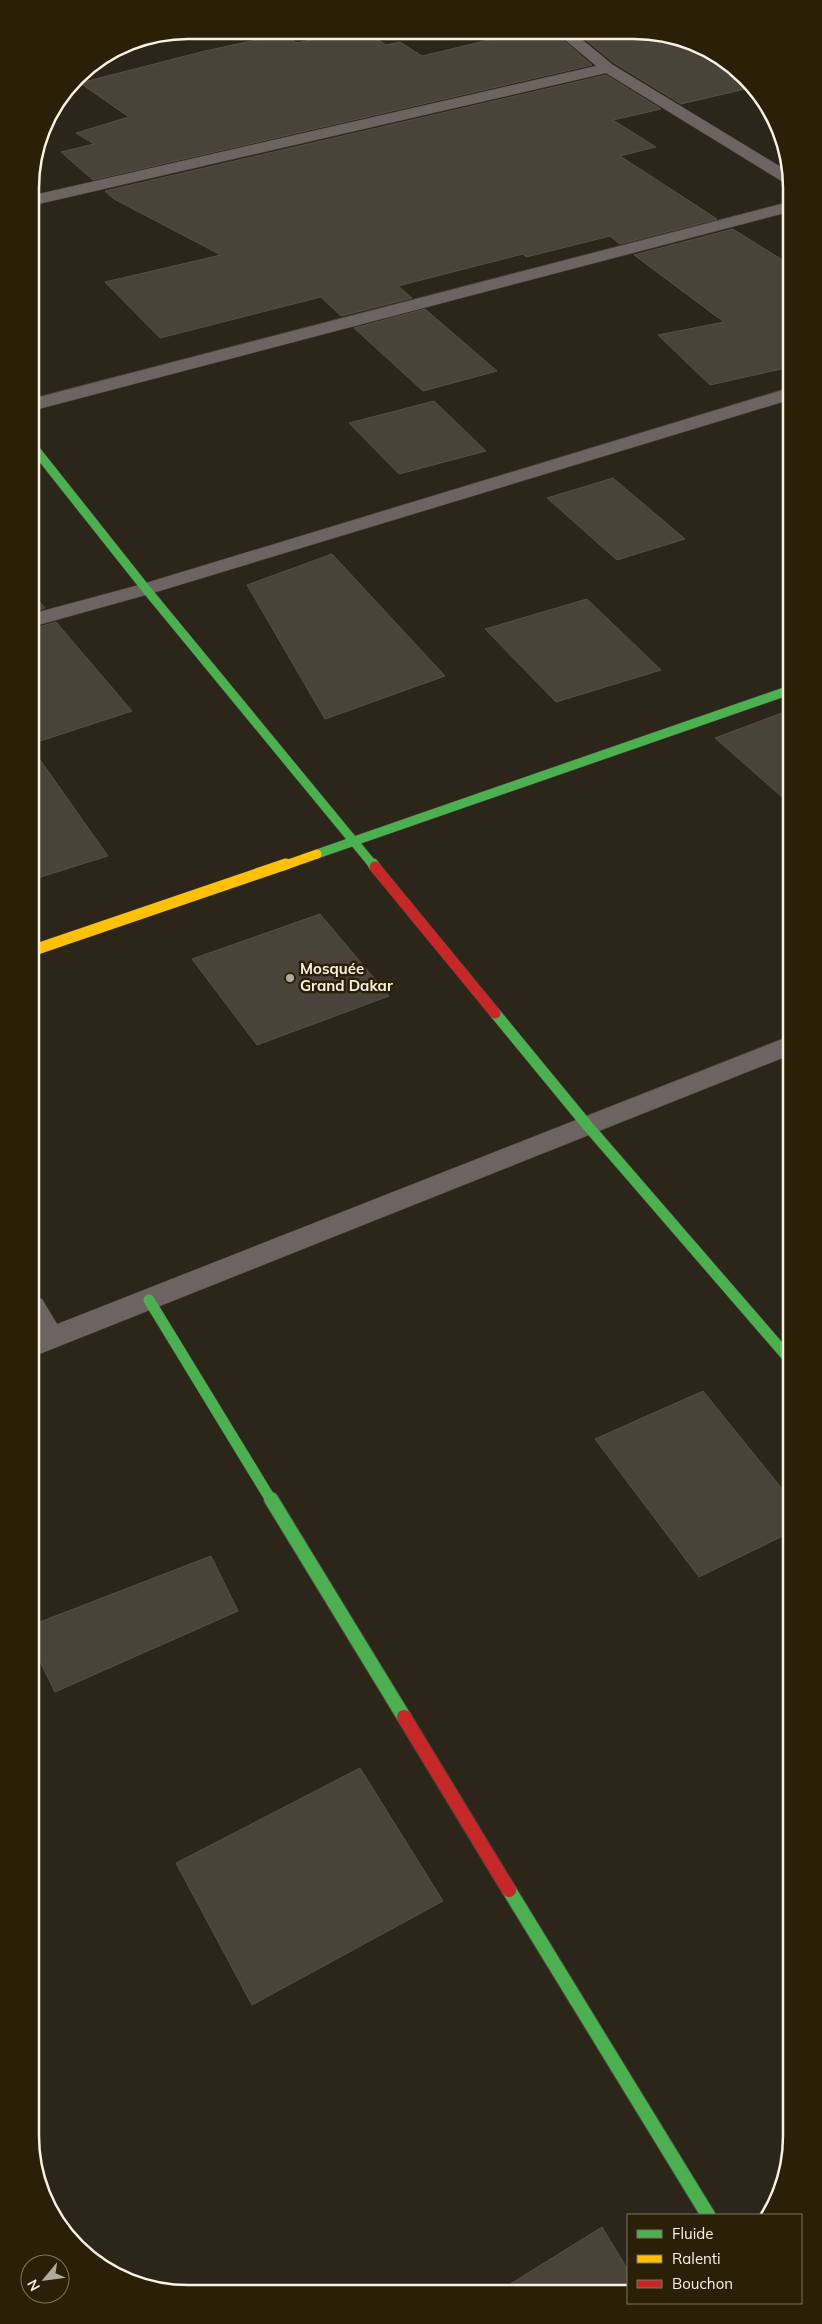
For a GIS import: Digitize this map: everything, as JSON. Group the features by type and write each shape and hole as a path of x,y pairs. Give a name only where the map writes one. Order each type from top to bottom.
{"street":[{"path":"572,39 608,68 783,175"},
{"path":"39,200 608,68"},
{"path":"39,402 783,209"},
{"path":"39,619 783,396"},
{"path":"39,454 146,588 587,1125 783,1352"},
{"path":"39,948 354,842 783,692"},
{"path":"41,1342 783,1048"},
{"path":"149,1300 707,2214"}],"building":[{"path":"261,39 291,39 297,43 314,39 377,39 386,45 400,42 422,56 493,39 562,39 592,65 93,180 61,152 94,144 76,133 129,117 82,83 205,51"},
{"path":"584,39 644,39 673,44 709,59 740,82 746,89 681,104 614,63"},
{"path":"606,75 661,109 613,120 656,147 620,156 717,219 620,244 610,236 526,257 523,254 398,286 412,298 341,316 321,297 160,338 105,282 221,255 114,199 105,191"},
{"path":"733,229 783,260 783,369 710,385 658,335 724,322 634,255"},
{"path":"425,309 497,371 423,391 354,328"},
{"path":"434,401 486,451 399,474 349,423"},
{"path":"613,478 685,539 617,560 547,498"},
{"path":"332,554 445,676 325,719 247,585"},
{"path":"587,599 661,670 556,702 485,629"},
{"path":"39,601 45,608 39,610"},
{"path":"56,622 132,711 39,741 39,627"},
{"path":"783,713 783,798 715,738"},
{"path":"39,758 108,856 39,878"},
{"name":"Mosquée Grand Dakar","path":"320,914 389,996 257,1045 192,959"},
{"path":"703,1391 783,1490 783,1536 699,1577 595,1439"},
{"path":"211,1556 238,1611 55,1692 39,1659 39,1622"},
{"path":"360,1768 443,1901 252,2005 176,1863"},
{"path":"602,2227 627,2268 627,2285 509,2285"}],"traffic: fast":[{"path":"39,454 146,589 375,867"},
{"path":"317,854 783,692"},
{"path":"495,1013 587,1125 783,1352"},
{"path":"149,1300 404,1717"},
{"path":"509,1890 707,2214"}],"traffic: slow":[{"path":"39,948 317,854"}],"traffic: jam":[{"path":"375,867 495,1013"},
{"path":"404,1717 509,1890"}],"place":[{"name":"Mosquée Grand Dakar","path":"290,978"}]}
